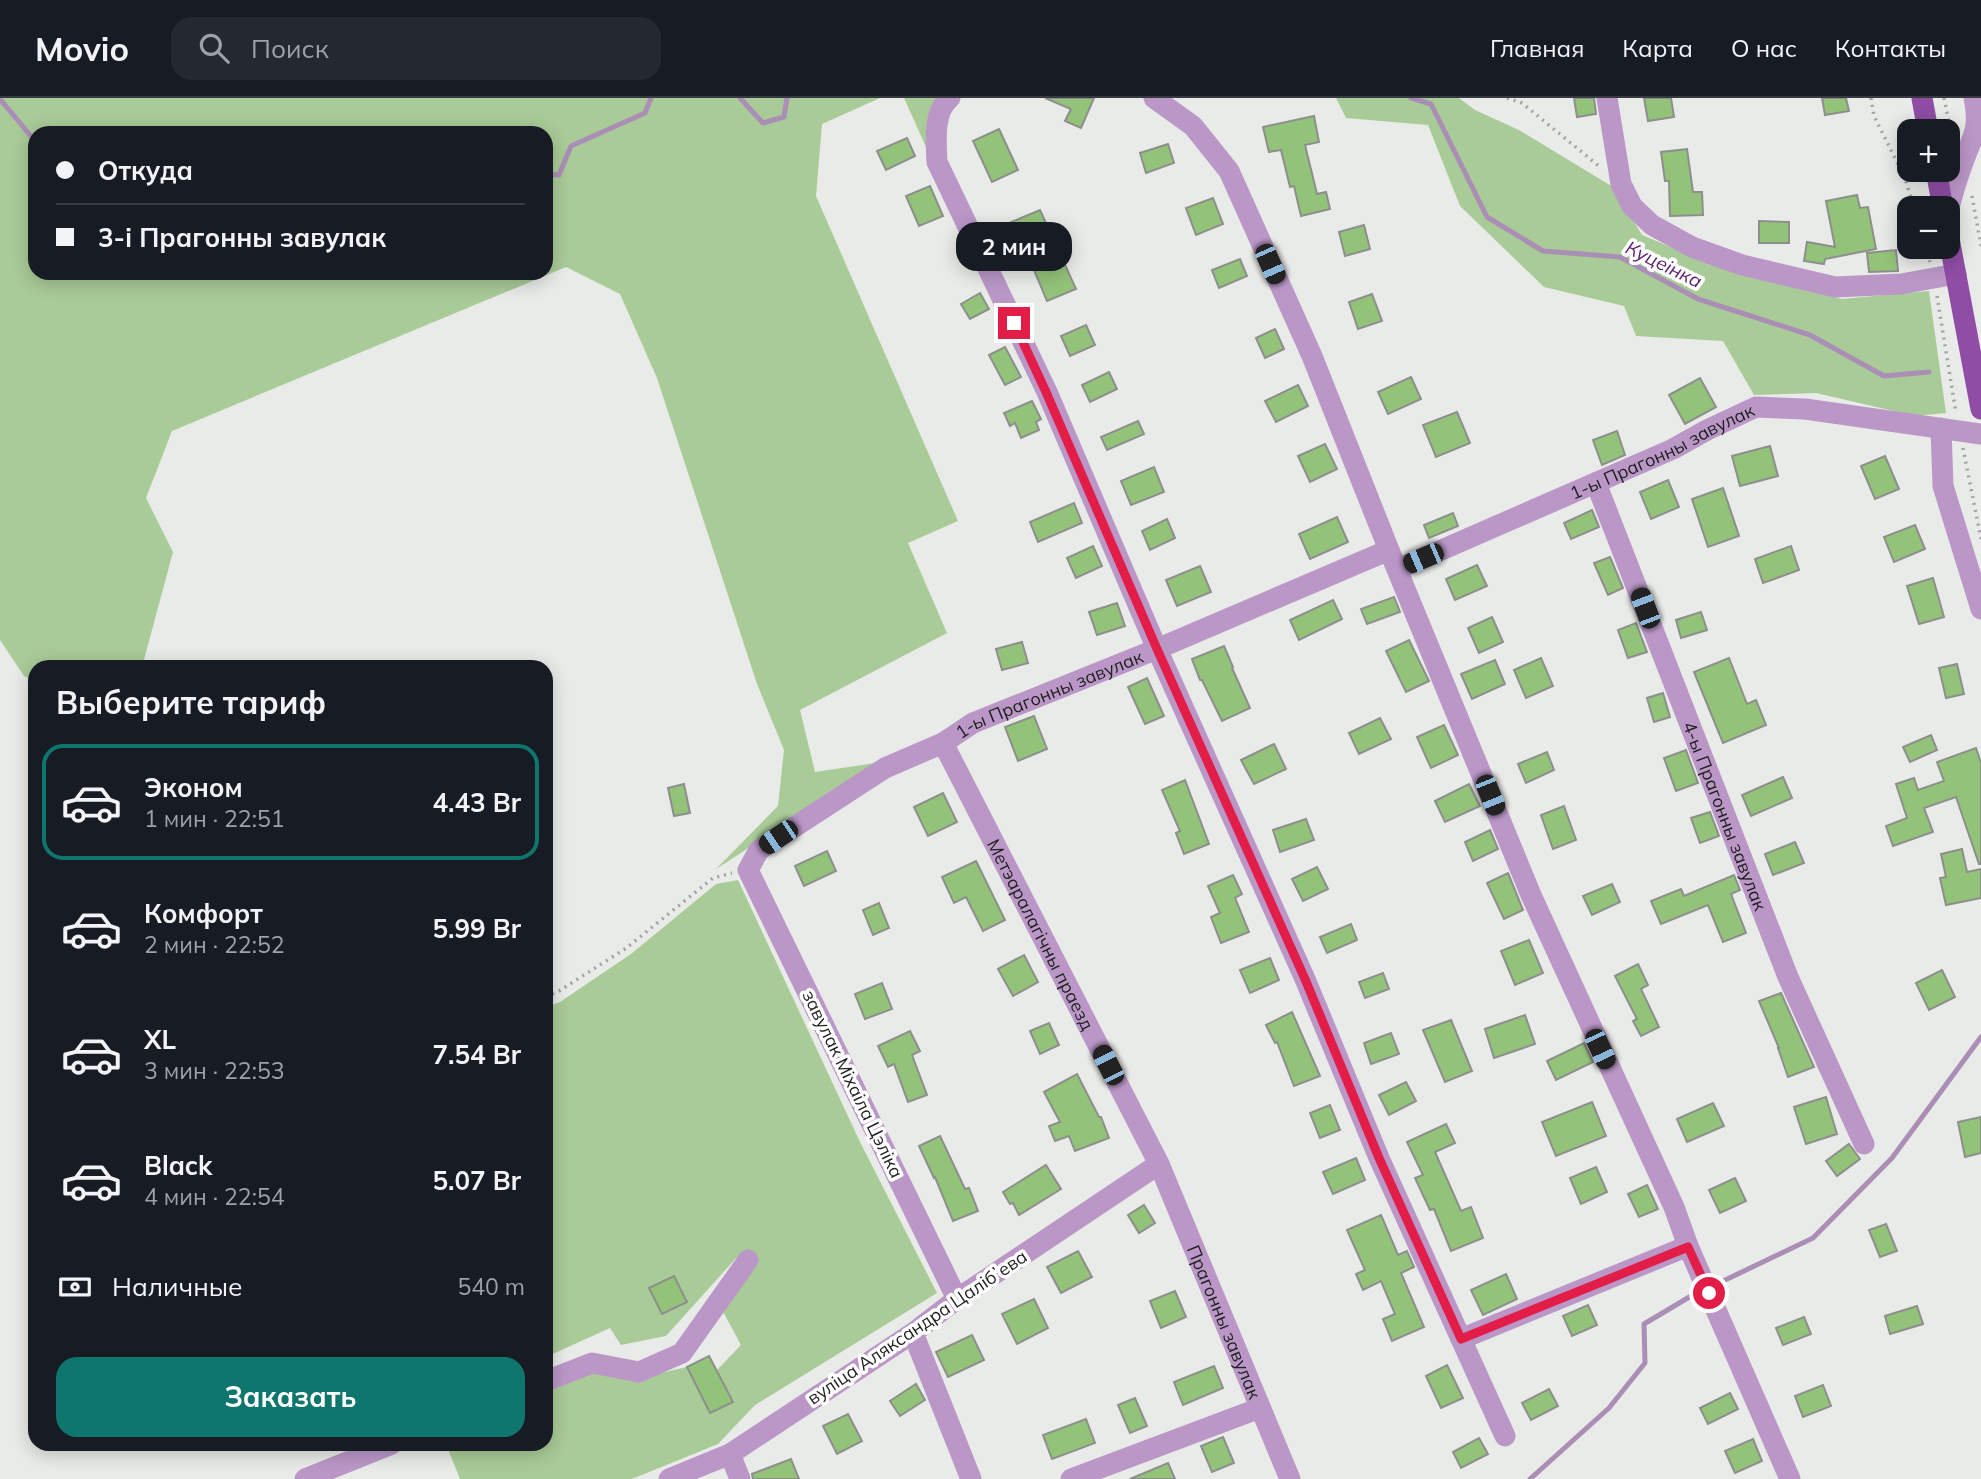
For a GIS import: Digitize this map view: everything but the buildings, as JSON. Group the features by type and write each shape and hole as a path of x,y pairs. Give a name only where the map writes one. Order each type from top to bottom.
{"main road":[{"path":"1922,98 1926,119"},
{"path":"1953,259 1981,409"}],"street":[{"path":"1154,98 1193,126 1229,171 1312,356 1531,895 1674,1207 1688,1247 1790,1479"},
{"path":"1607,98 1621,184 1632,206 1652,225 1692,247 1742,265 1835,287 1901,284 1956,274"},
{"path":"1952,196 1974,136 1978,117 1974,98"},
{"path":"948,100 935,132 937,162 1046,392 1157,649 1305,979 1379,1158 1505,1436"},
{"name":"1-ы Прагонны завулак","path":"748,870 759,850 817,811 885,768 943,743 973,723 1157,649 1596,483 1674,449 1756,407 1805,409 1981,434"},
{"path":"1950,430 1944,486 1981,609"},
{"name":"4-ы Прагонны завулак","path":"1596,483 1788,977 1864,1144"},
{"name":"Метэаралагічны праезд","path":"943,743 1159,1164"},
{"name":"завулак Міхаіла Цэліка","path":"748,870 957,1299"},
{"name":"вуліца Аляксандра Цалібʼева","path":"669,1479 730,1454 913,1333 957,1299 1159,1164"},
{"name":"Прагонны завулак","path":"1159,1164 1290,1479"},
{"path":"1461,1339 1688,1247"},
{"path":"553,1378 592,1363 639,1372 682,1353 748,1260"},
{"path":"913,1333 971,1479"},
{"path":"1070,1479 1260,1408"},
{"path":"305,1479 375,1451"},
{"path":"730,1454 740,1479"}],"path":[{"path":"1507,98 1521,103 1621,184"},
{"path":"1871,98 1874,116 1905,178 1910,196"},
{"path":"1929,259 1935,279 1950,430 1981,539"},
{"path":"553,994 625,949 713,878 748,870"}],"green space":[{"path":"0,98 880,98 822,124 816,196 958,521 908,543 947,633 800,710 815,772 882,762 716,869 778,806 784,750 757,684 657,378 620,294 566,267 553,272 553,126 28,126 28,280 535,280 172,431 146,498 173,552 144,660 28,660 28,678 24,676 0,640"},
{"path":"904,98 938,98 926,147"},
{"path":"1336,98 1459,98 1475,110 1519,130 1613,187 1642,235 1733,273 1842,299 1929,291 1946,413 1915,416 1816,393 1754,395 1723,341 1636,336 1624,306 1544,287 1460,206 1428,125 1346,118"},
{"path":"738,880 860,1142 937,1293 755,1405 718,1444 632,1479 460,1479 449,1451 553,1451 553,1386 590,1371 635,1379 687,1367 710,1413 732,1402 717,1370 741,1345 721,1308 750,1274 737,1257 666,1336 621,1345 610,1328 553,1354 553,1004 631,954 716,884"}],"waterway":[{"name":"Куцеінка","path":"553,175 559,175 571,146 645,113 651,98"},
{"name":"Куцеінка","path":"740,98 763,123 784,117 787,98"},
{"name":"Куцеінка","path":"1411,98 1431,104 1487,217 1543,251 1620,257 1698,299 1810,335 1884,376 1929,372"},
{"name":"Куцеінка","path":"0,99 28,133"},
{"path":"1721,1282 1813,1238 1892,1158 1981,1037"},
{"path":"1530,1479 1609,1408 1645,1363 1644,1324 1691,1296"}],"route":[{"path":"1014,323 1305,979 1379,1158 1461,1339 1688,1247 1709,1293"}]}
